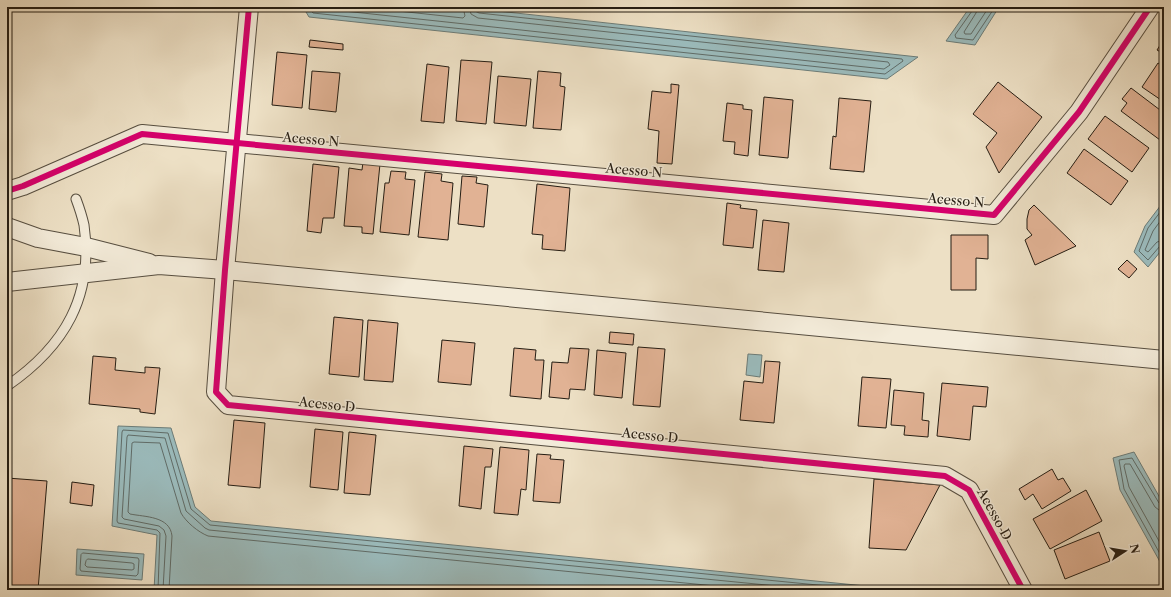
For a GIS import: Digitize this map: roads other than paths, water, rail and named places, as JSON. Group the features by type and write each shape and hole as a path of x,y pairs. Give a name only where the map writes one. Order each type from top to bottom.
{"street":[{"path":"225,270 250,7"},
{"name":"Acesso N","path":"15,188 142,134 994,215 1080,112 1150,7"},
{"path":"7,227 38,238 86,247 159,266"},
{"path":"7,282 159,266 225,270 1164,360"},
{"name":"Acesso D","path":"225,270 216,392 228,405 945,476 970,490 1023,590"}],"lane":[{"path":"7,386 19,378 53,346 70,320 80,298 85,274 86,247 84,224 76,199"}],"water":[{"path":"303,7 461,7 918,57 887,79 309,17"},
{"path":"970,7 999,7 975,45 946,41"},
{"path":"1164,201 1164,247 1148,267 1134,252 1145,226"},
{"path":"748,354 762,355 760,377 746,375"},
{"path":"118,426 171,428 195,507 211,521 897,590 154,590 157,535 112,526"},
{"path":"1134,452 1164,505 1164,569 1120,490 1113,458"},
{"path":"77,549 144,554 142,580 76,575"}]}
